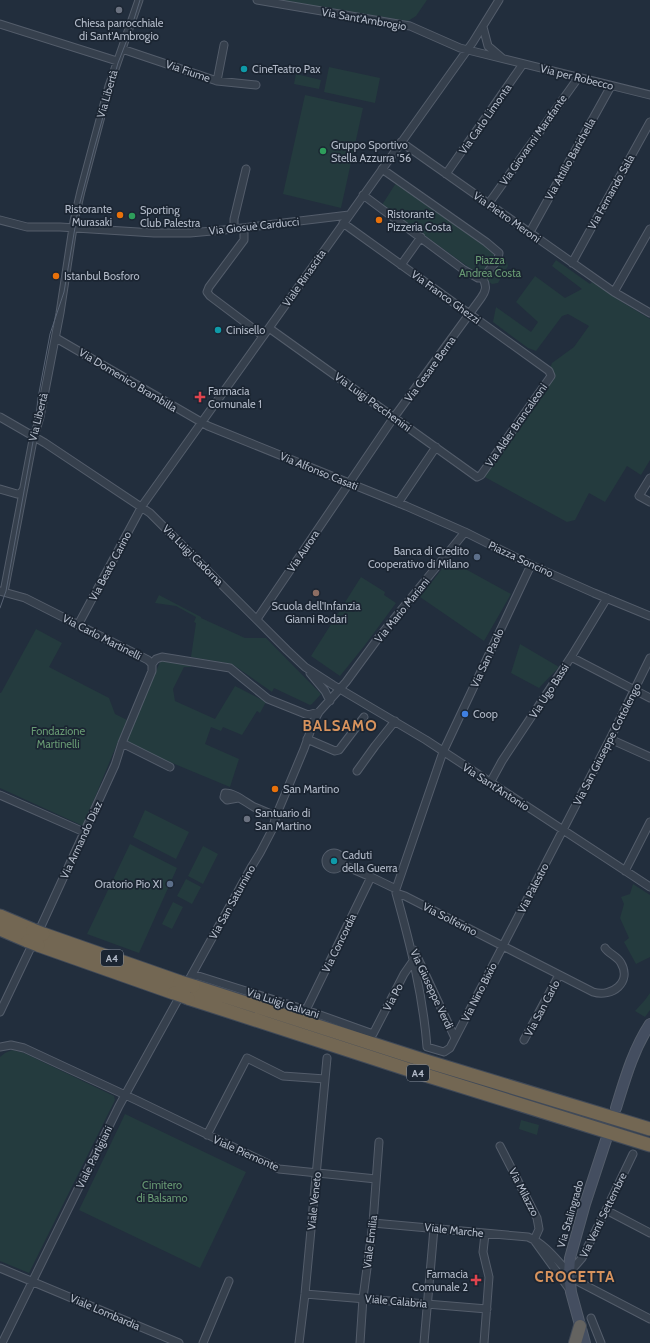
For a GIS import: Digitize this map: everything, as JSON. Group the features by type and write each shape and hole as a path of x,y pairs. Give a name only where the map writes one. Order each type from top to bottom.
{"highway":[{"name":"A4","path":"0,916 35,937"},
{"name":"A4","path":"0,929 35,937 177,988 191,986 422,1060 650,1129"},
{"name":"A4","path":"191,986 422,1074 650,1145"},
{"path":"576,1343 580,1326"}],"main road":[{"path":"616,1108 637,1048 650,1024"},
{"name":"Via Stalingrado","path":"585,1343 571,1292 570,1273 572,1247 606,1140"}],"street":[{"name":"Via Libertà","path":"2,592 33,436 39,422 56,338 62,291 76,214 92,148 117,61 139,0"},
{"name":"Via Sant'Ambrogio","path":"257,0 410,26 467,50"},
{"name":"Viale Rinascita","path":"142,506 467,50 499,0"},
{"path":"0,24 117,61"},
{"name":"Via per Robecco","path":"483,27 488,46 505,60"},
{"path":"217,81 224,45"},
{"name":"Via Fiume","path":"122,49 217,81 256,85"},
{"name":"Via per Robecco","path":"467,50 650,95"},
{"name":"Via Carlo Limonta","path":"446,174 523,64"},
{"name":"Via Giovanni Marafante","path":"489,203 578,78"},
{"name":"Via Attilio Barichella","path":"530,232 611,86"},
{"name":"Via Fernando Sala","path":"572,263 650,122"},
{"name":"Via Pietro Meroni","path":"401,142 614,292 650,313"},
{"path":"234,229 234,219 246,169"},
{"path":"382,169 486,242 499,253 498,258 483,279"},
{"path":"363,195 464,270 478,278 483,279 486,283 486,291 470,314"},
{"name":"Via Giosuè Carducci","path":"0,220 23,226 154,233 190,233 349,215"},
{"name":"Via Franco Ghezzi","path":"343,223 549,371"},
{"path":"244,228 244,240 209,287 207,292 210,296 263,336"},
{"path":"614,292 650,229"},
{"path":"401,265 421,237"},
{"name":"Via Cesare Berna","path":"349,482 394,417 470,314"},
{"name":"Via Luigi Pecchenini","path":"269,328 477,476"},
{"name":"Via Domenico Brambilla","path":"56,338 201,423"},
{"name":"Via Alder Brancaleoni","path":"477,476 481,475 551,376 549,371"},
{"name":"Via Luigi Cadorna","path":"0,417 33,436 142,506 305,666 340,690"},
{"name":"Via Alfonso Casati","path":"201,423 349,482 436,520"},
{"path":"398,503 436,447"},
{"path":"650,478 639,496 650,502"},
{"name":"Via Aurora","path":"257,619 349,482"},
{"path":"0,489 18,494 23,490"},
{"name":"Via Beato Carino","path":"78,625 142,506"},
{"name":"Piazza Soncino","path":"436,520 465,532 531,565 650,616"},
{"name":"Via Mario Mariani","path":"319,712 340,690 379,637 465,532"},
{"name":"Via San Paolo","path":"442,752 531,565"},
{"name":"Via Carlo Martinelli","path":"2,592 22,596 148,660 152,664 156,659 162,657 230,668 268,698 308,715 314,721"},
{"name":"Via Ugo Bassi","path":"490,783 502,761 571,657 607,598"},
{"path":"571,657 650,698"},
{"name":"Via San Giuseppe Cottolengo","path":"563,829 650,658"},
{"name":"Via Armando Diaz","path":"0,1012 115,765 122,743 152,669 152,664"},
{"path":"305,666 325,691 330,701"},
{"name":"Via Sant'Antonio","path":"340,690 426,740 442,752 563,829 650,887"},
{"path":"308,715 319,712"},
{"name":"Via San Saturnino","path":"191,986 272,830 276,816 319,712"},
{"path":"307,739 335,751 339,750 364,717"},
{"path":"357,771 395,721"},
{"path":"610,739 650,757"},
{"path":"122,743 170,767"},
{"path":"396,891 442,752"},
{"path":"0,795 84,832"},
{"path":"238,798 256,808 276,816"},
{"path":"625,871 650,822"},
{"name":"Via Palestro","path":"503,946 563,829"},
{"name":"Via Solferino","path":"341,864 371,877 503,946"},
{"name":"Via Concordia","path":"306,1010 371,877"},
{"name":"Via Giuseppe Verdi","path":"396,891 409,939 422,1006 427,1047 444,1052 450,1048 455,1038 409,939"},
{"name":"Via San Carlo","path":"503,946 593,992 603,994 612,992 619,986 623,970 618,960 605,948"},
{"name":"Via Nino Bixio","path":"455,1038 503,946"},
{"name":"Via Po","path":"373,1034 413,961"},
{"path":"402,979 411,975 416,979"},
{"name":"Via San Carlo","path":"524,1040 559,975"},
{"name":"Via Luigi Galvani","path":"191,986 306,1010 373,1034"},
{"name":"Viale Partigiani","path":"2,1343 125,1095 191,986"},
{"name":"Viale Piemonte","path":"0,1047 11,1045 24,1048 279,1169 376,1179"},
{"path":"208,1135 247,1058 283,1076 325,1079"},
{"name":"Viale Veneto","path":"299,1343 327,1058"},
{"name":"Viale Emilia","path":"360,1343 363,1298 373,1223 379,1142"},
{"name":"Via Milazzo","path":"500,1146 538,1218 539,1229 534,1240"},
{"name":"Via Venti Settembre","path":"570,1273 580,1261 633,1154"},
{"path":"606,1210 650,1233"},
{"name":"Viale Marche","path":"373,1223 485,1234 523,1236 534,1240 549,1251 580,1282 650,1318"},
{"path":"424,1343 434,1228"},
{"path":"484,1343 489,1277 483,1252 485,1234"},
{"path":"534,1240 571,1292"},
{"name":"Viale Lombardia","path":"0,1268 179,1343"},
{"path":"203,1343 229,1281"},
{"name":"Viale Calabria","path":"305,1294 487,1309"},
{"path":"591,1318 601,1343"}],"green space":[{"path":"276,0 427,0 416,16 408,21"},
{"path":"329,67 380,78 375,103 324,92"},
{"path":"296,74 321,80 319,89 294,84"},
{"name":"Gruppo Sportivo Stella Azzurra '56","path":"305,95 363,108 341,208 283,194"},
{"name":"Piazza Andrea Costa","path":"396,183 507,262 508,266 498,283 492,284 382,205"},
{"path":"556,260 590,284 592,282 650,319 650,460 641,475 627,466 605,502 589,493 575,520 567,522 481,475 547,376 552,363 574,347 589,326 568,314 562,316 536,351 528,348 493,322 496,307 531,332 538,322 516,302 535,276 565,298 582,289 552,266"},
{"path":"449,560 511,594 484,641 420,597"},
{"path":"361,577 385,592 384,595 396,603 340,676 311,656"},
{"path":"159,595 201,618 245,638 266,638 321,694 310,705 274,688 272,692 232,664 191,657 196,623 194,622 196,617 176,606 155,603"},
{"name":"Fondazione Martinelli","path":"36,629 62,643 49,667 109,698 115,714 127,720 83,826 0,788 0,693"},
{"path":"520,644 559,667 539,688 511,673"},
{"path":"161,660 192,664 191,667 184,667 173,689 175,701 215,719 235,686 266,702 260,713 257,711 242,735 223,727 221,731 211,727 205,744 239,759 230,787 124,743"},
{"path":"145,810 189,832 176,859 133,837"},
{"path":"130,844 177,868 139,953 87,934"},
{"path":"203,846 218,854 203,884 188,876"},
{"path":"186,879 201,887 192,904 177,896"},
{"path":"633,884 650,895 650,957 636,964 624,942 629,938 620,918 624,904 621,897 630,894"},
{"path":"173,902 183,907 172,929 162,924"},
{"path":"650,993 650,1010 645,1017 635,1011"},
{"path":"12,1050 24,1053 114,1096 115,1100 29,1273 0,1261 0,1057"},
{"name":"Cimitero di Balsamo","path":"125,1114 246,1172 200,1268 79,1210"},
{"path":"521,1120 539,1125 537,1135 519,1129"}],"tram line":[{"path":"0,608 6,591 34,436 38,398 50,334 64,292 78,210 118,63 140,0"}],"place":[{"name":"Chiesa parrocchiale di Sant'Ambrogio","path":"119,10"},
{"name":"CineTeatro Pax","path":"244,69"},
{"name":"Gruppo Sportivo Stella Azzurra '56","path":"323,151"},
{"name":"Ristorante Murasaki","path":"120,215"},
{"name":"Sporting Club Palestra","path":"132,216"},
{"name":"Ristorante Pizzeria Costa","path":"379,220"},
{"name":"Istanbul Bosforo","path":"56,276"},
{"name":"Cinisello","path":"218,330"},
{"name":"Farmacia Comunale 1","path":"200,397"},
{"name":"Banca di Credito Cooperativo di Milano","path":"477,557"},
{"name":"Scuola dell'Infanzia Gianni Rodari","path":"316,593"},
{"name":"Coop","path":"465,714"},
{"name":"San Martino","path":"275,789"},
{"name":"Santuario di San Martino","path":"247,819"},
{"name":"Caduti della Guerra","path":"334,861"},
{"name":"Oratorio Pio XI","path":"170,884"},
{"name":"Farmacia Comunale 2","path":"476,1280"}],"district":[{"name":"BALSAMO","path":"340,726"},
{"name":"CROCETTA","path":"575,1277"}]}
